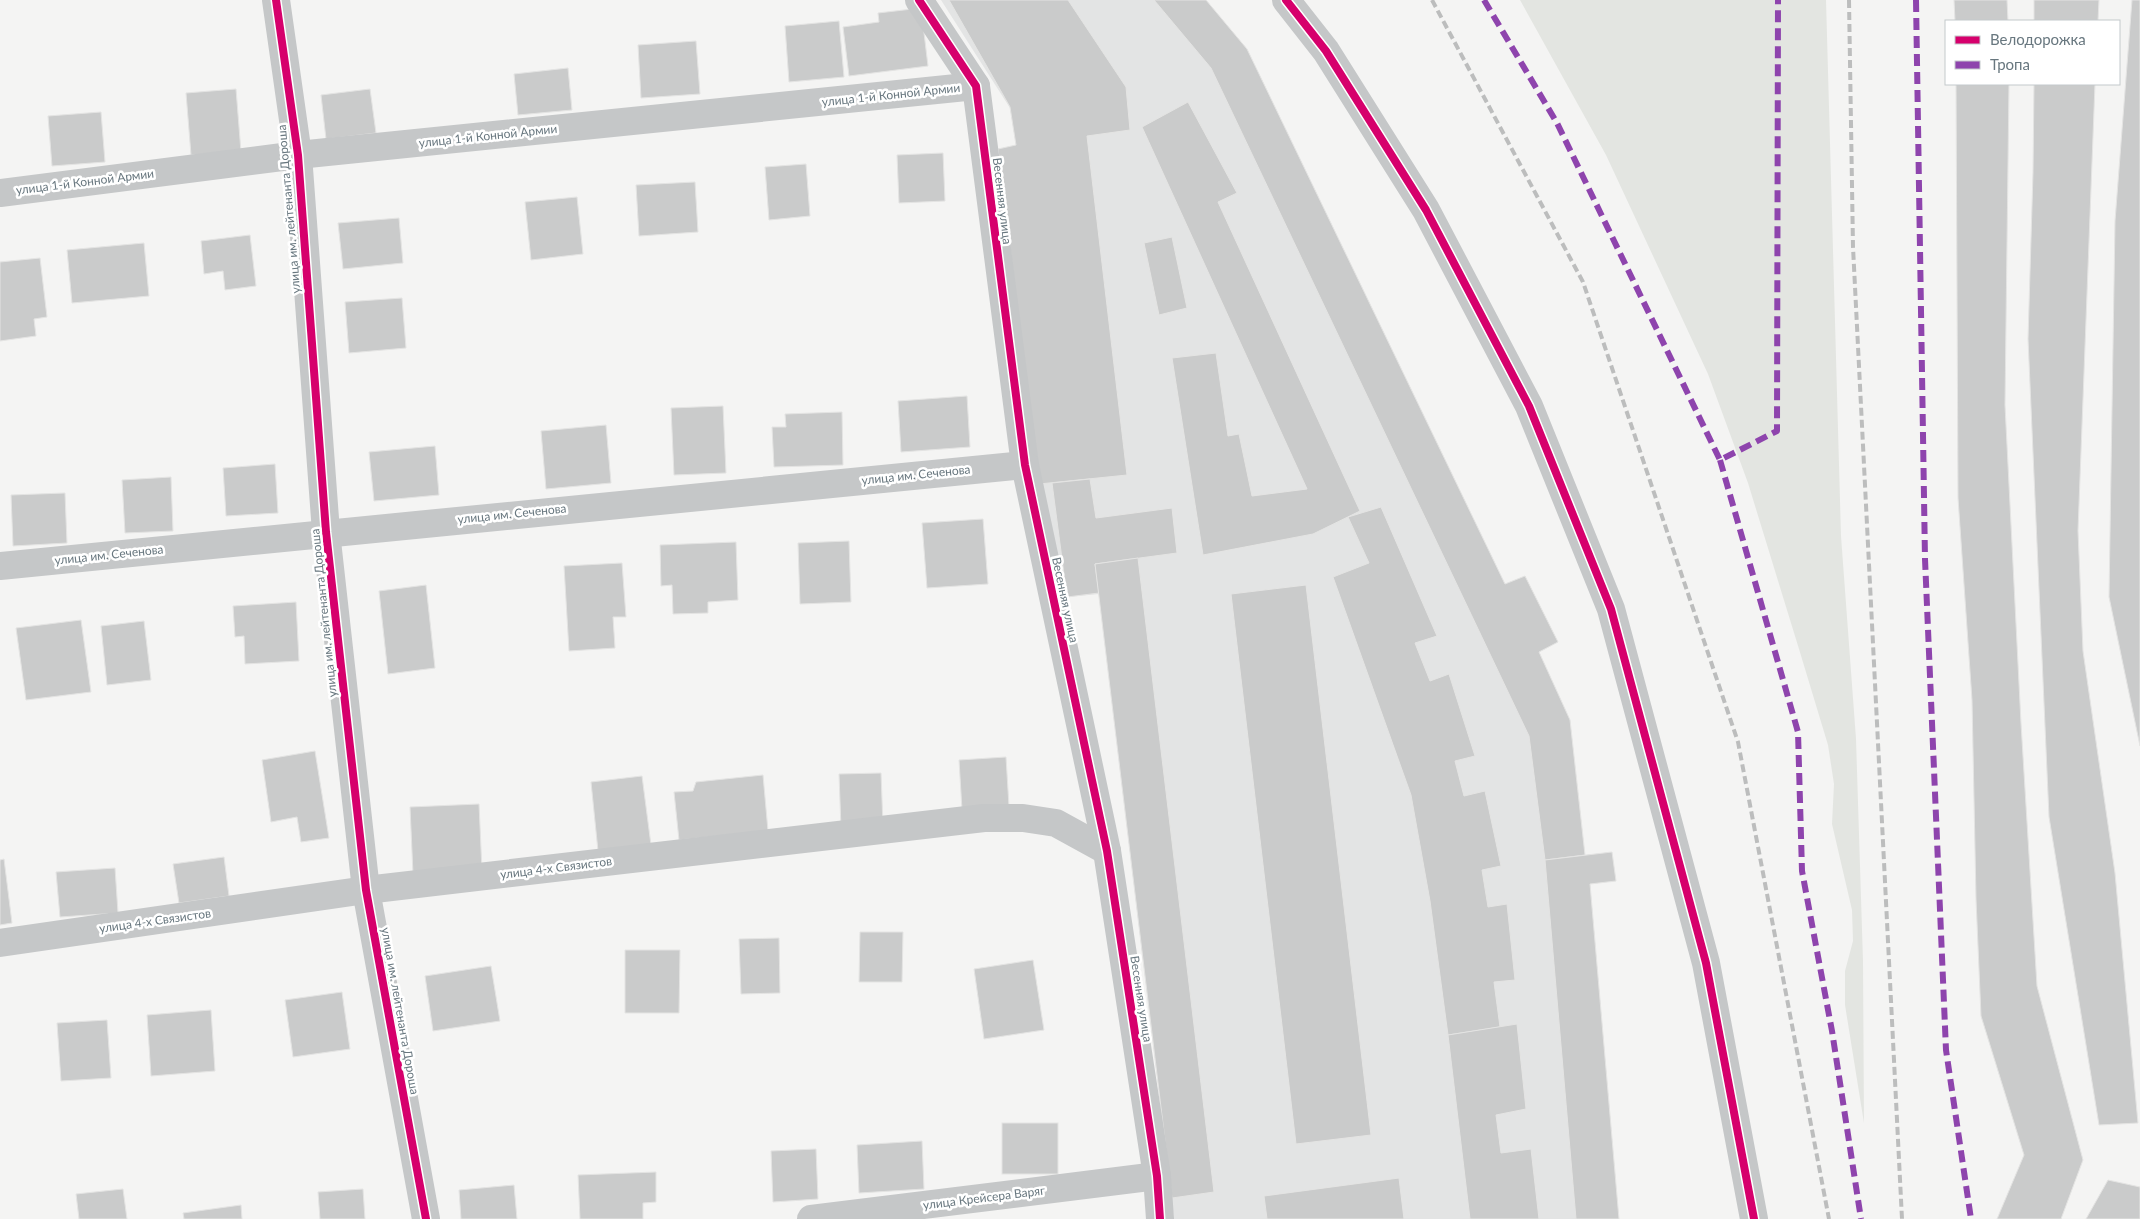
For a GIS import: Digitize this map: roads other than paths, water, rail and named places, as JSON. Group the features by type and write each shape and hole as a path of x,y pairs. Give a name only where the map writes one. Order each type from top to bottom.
{"street":[{"name":"улица им. лейтенанта Дороша","path":"276,0 298,155 326,532 366,890 426,1219"},
{"name":"Весенняя улица","path":"919,0 976,86 1025,465 1107,851 1157,1176 1160,1219"},
{"path":"1286,0 1326,51 1426,210 1529,406 1611,608 1706,962 1754,1219"},
{"name":"улица 1-й Конной Армии","path":"0,193 298,155 976,86"},
{"name":"улица им. Сеченова","path":"0,566 326,532 1025,465"},
{"name":"улица 4-х Связистов","path":"0,943 366,890 984,818 1023,818 1056,823 1107,851"},
{"name":"улица Крейсера Варяг","path":"811,1219 1157,1176"}],"railway":[{"path":"1432,0 1583,282 1738,742 1829,1219"},
{"path":"1849,0 1853,247 1902,1219"}]}
